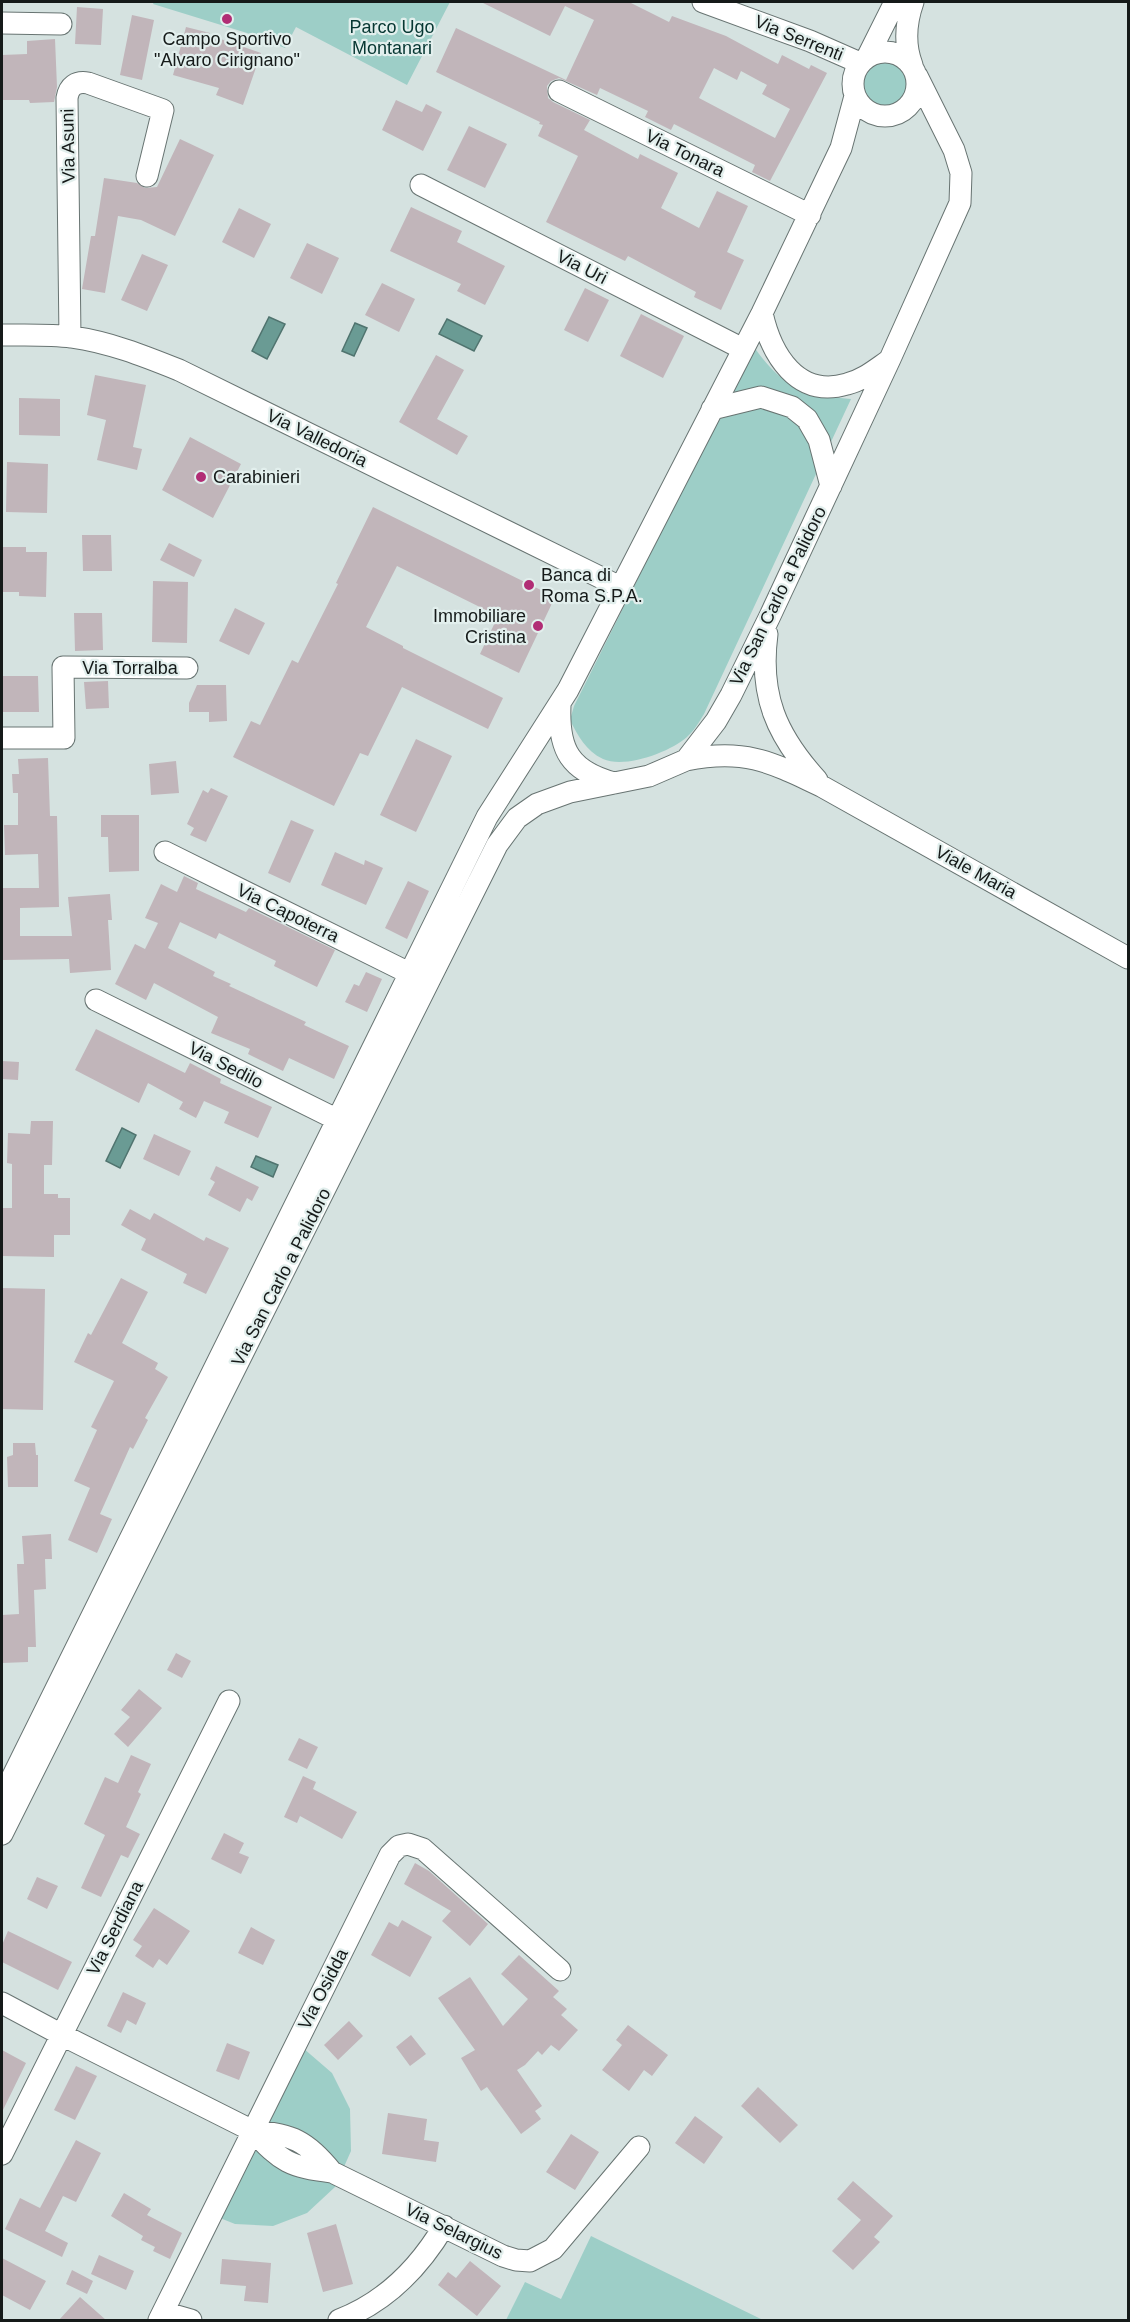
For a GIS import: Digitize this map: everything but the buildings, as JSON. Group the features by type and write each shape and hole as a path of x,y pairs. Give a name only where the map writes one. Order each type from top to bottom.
{"street":[{"name":"Via Serrenti","path":"703,2 864,59"},
{"path":"864,59 879,52 892,52 903,57 914,70 917,87 915,97 909,106 900,113 890,116 869,112 860,105 852,84 854,73 864,59 894,2"},
{"name":"Via San Carlo a Palidoro","path":"2,1798 346,1125 497,845 510,826 532,807 559,795 649,776 686,760 716,721 731,695 890,359 957,210 961,196 961,173 954,150 914,70 906,38 908,17 913,2"},
{"path":"2,23 61,24"},
{"name":"Via Asuni","path":"69,337 67,98 70,88 75,84 88,83 163,110 147,176"},
{"name":"Via Tonara","path":"559,91 810,215"},
{"name":"Via San Carlo a Palidoro","path":"2,1834 346,1125 411,974 487,817 560,705 762,313 841,148 855,96"},
{"name":"Via Uri","path":"421,185 743,349"},
{"path":"762,313 768,336 779,359 790,371 810,382 827,386 847,384 867,375 890,359"},
{"name":"Via Valledoria","path":"2,335 69,337 132,351 179,370 620,586"},
{"path":"712,409 761,397 792,407 807,419 819,440 831,486"},
{"name":"Viale Maria","path":"769,618 764,669 771,707 789,746 823,787"},
{"name":"Via Torralba","path":"2,738 64,738 63,667 187,668"},
{"name":"Via San Carlo a Palidoro","path":"560,705 560,730 568,757 590,774 616,783"},
{"name":"Viale Maria","path":"686,760 726,754 751,757 778,766 823,787 1128,958"},
{"name":"Via Capoterra","path":"165,852 411,974"},
{"name":"Via Sedilo","path":"96,1000 346,1125"},
{"name":"Via Serdiana","path":"2,2154 229,1701"},
{"name":"Via Osidda","path":"161,2316 390,1855 399,1846 413,1844 423,1849 560,1970"},
{"path":"2,2002 62,2035 253,2131"},
{"name":"Via Selargius","path":"253,2131 277,2133 299,2140 316,2153 332,2172 509,2258 524,2261 539,2258 557,2245 639,2147"},
{"path":"339,2320 374,2302 406,2277 432,2246 444,2226"},
{"path":"161,2316 191,2320"}],"green space":[{"name":"Parco Ugo Montanari","path":"154,2 450,2 407,85 296,27 285,48 247,33 153,4"},
{"path":"885,60 902,67 909,84 902,101 885,108 868,101 861,84 868,67"},
{"path":"754,347 774,371 795,386 820,395 851,399 704,714 690,735 670,748 647,757 623,762 603,759 587,747 576,732 570,720 574,706"},
{"path":"303,2048 332,2073 350,2109 351,2151 335,2187 307,2213 273,2226 235,2224 220,2218"},
{"path":"591,2236 763,2320 506,2320 525,2282 561,2299"}],"shaded area":[{"path":"269,317 285,324 267,359 252,351"},
{"path":"447,319 482,336 474,351 439,334"},
{"path":"355,323 367,328 354,356 342,351"},
{"path":"122,1128 136,1135 120,1168 106,1161"},
{"path":"256,1156 278,1165 273,1177 251,1167"}],"place":[{"name":"Campo Sportivo \"Alvaro Cirignano\"","path":"227,19"},
{"name":"Carabinieri","path":"201,477"},
{"name":"Banca di Roma S.P.A.","path":"529,585"},
{"name":"Immobiliare Cristina","path":"538,626"}]}
